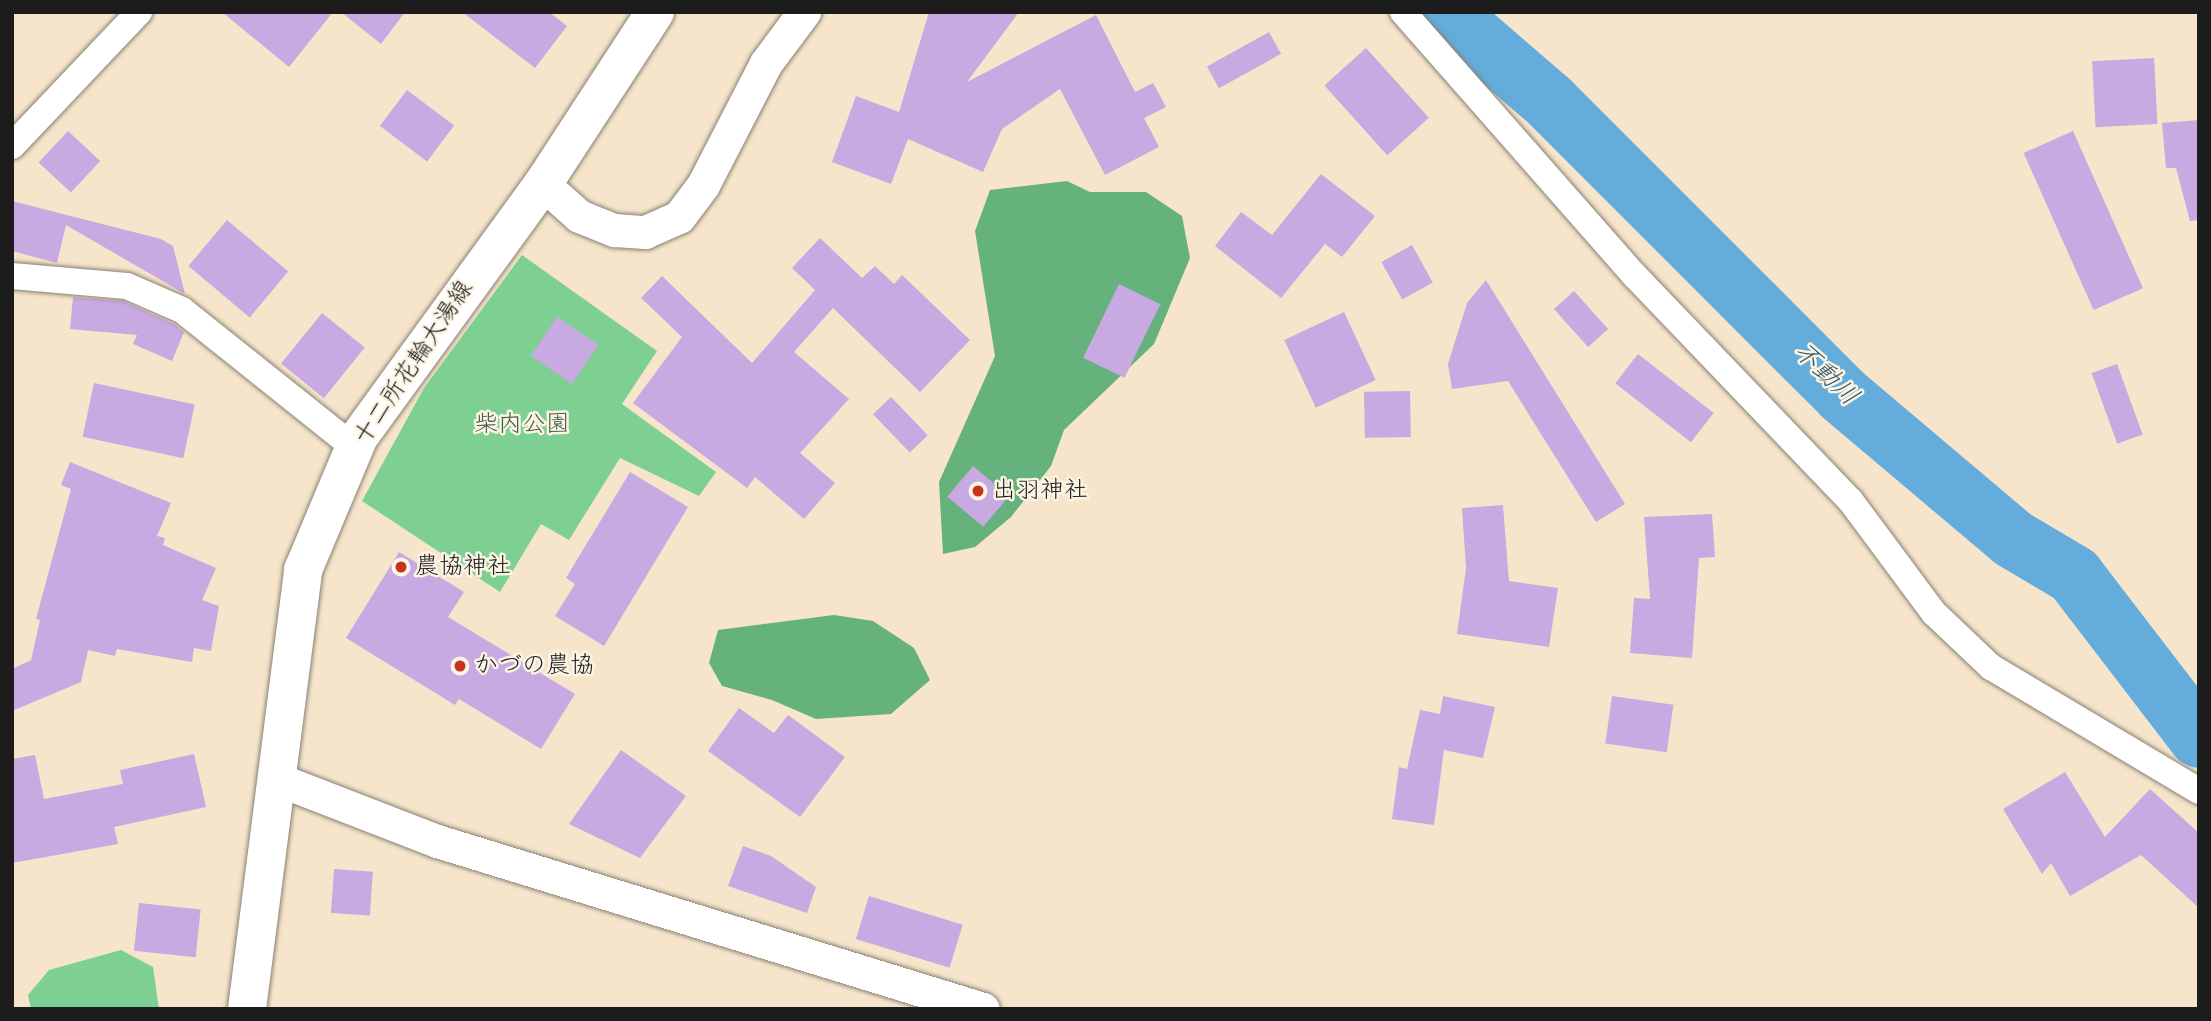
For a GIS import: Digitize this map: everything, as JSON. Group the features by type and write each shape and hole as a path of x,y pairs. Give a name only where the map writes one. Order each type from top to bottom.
{"main road":[{"name":"十二所花輪大湯線","path":"247,1009 303,570 355,448 479,267 542,184 655,12"}],"street":[{"path":"12,146 139,12"},
{"path":"542,184 579,216 614,230 645,232 679,217 703,185 766,62 804,12"},
{"path":"1403,12 1635,276 1850,499 1934,613 1991,667 2199,791"},
{"path":"12,276 127,286 182,310 355,448"},
{"path":"277,779 437,841 983,1009"}],"green space":[{"path":"1067,181 1090,192 1146,192 1182,216 1190,258 1154,344 1064,430 1051,466 1011,517 975,547 943,554 939,482 995,356 975,231 990,190"},
{"name":"柴内公園","path":"522,255 657,351 622,404 716,472 699,496 620,458 569,540 541,524 500,592 362,501 424,388"},
{"path":"834,615 873,621 914,648 930,680 891,714 816,719 772,700 722,686 709,663 718,630"},
{"path":"121,950 153,967 159,1009 31,1009 28,995 49,970"}],"building":[{"path":"222,12 333,12 289,67"},
{"path":"341,12 405,12 381,44"},
{"path":"462,12 549,12 567,26 535,68"},
{"path":"929,12 1019,12 967,82 1096,15 1135,92 1153,83 1166,107 1144,118 1159,147 1105,175 1060,89 1002,129 983,172 908,139 891,184 832,162 856,96 899,112"},
{"path":"1269,32 1281,54 1219,88 1207,66"},
{"path":"1366,48 1429,118 1387,155 1324,85"},
{"path":"2154,58 2157,124 2096,127 2092,61"},
{"path":"407,90 454,126 427,161 380,126"},
{"path":"2199,120 2199,220 2190,221 2176,168 2166,168 2162,123"},
{"path":"68,131 100,161 71,192 39,162"},
{"path":"2073,131 2143,288 2094,310 2024,153"},
{"path":"1321,174 1375,216 1342,257 1325,244 1281,298 1215,246 1241,212 1272,235"},
{"path":"12,201 161,239 173,246 185,294 66,225 57,263 12,251"},
{"path":"227,220 288,271 250,317 188,266"},
{"path":"820,238 862,278 875,266 894,284 902,275 970,340 920,392 833,308 794,352 849,399 800,453 835,483 804,519 755,477 747,488 633,403 682,337 641,298 662,276 752,363 815,290 792,268"},
{"path":"1412,245 1433,283 1402,300 1381,262"},
{"path":"1486,280 1625,504 1596,522 1508,381 1452,389 1448,364 1467,303"},
{"path":"1119,284 1160,304 1124,378 1083,358"},
{"path":"1574,291 1608,329 1588,347 1554,309"},
{"path":"73,297 123,301 174,324 184,332 172,361 133,344 137,335 70,329"},
{"path":"1344,312 1376,380 1316,408 1284,340"},
{"path":"322,313 365,348 324,398 281,364"},
{"path":"557,317 598,345 572,384 531,356"},
{"path":"1638,354 1714,413 1691,442 1615,383"},
{"path":"2117,364 2143,434 2117,444 2092,373"},
{"path":"94,383 195,404 183,458 83,437"},
{"path":"1410,391 1411,437 1365,438 1364,392"},
{"path":"891,397 928,435 910,452 873,414"},
{"path":"70,462 171,503 157,536 165,538 163,545 216,568 202,600 219,606 211,651 194,648 192,662 117,649 115,656 88,650 81,682 12,711 12,669 31,660 40,620 36,619 71,489 61,485"},
{"name":"出羽神社","path":"973,466 1009,496 983,527 947,497"},
{"path":"630,472 688,507 604,646 555,616 575,584 566,578"},
{"path":"1503,505 1509,581 1558,588 1549,647 1457,634 1466,568 1462,508"},
{"path":"1712,514 1715,557 1699,558 1692,658 1630,653 1634,598 1650,599 1644,517"},
{"name":"かづの農協","path":"399,552 464,592 448,617 575,694 541,749 459,699 455,705 346,638"},
{"path":"1443,696 1495,707 1483,758 1444,750 1434,825 1392,819 1399,767 1407,769 1420,710 1440,714"},
{"path":"1612,696 1673,705 1667,752 1605,744"},
{"path":"739,708 774,733 788,715 845,757 800,817 708,751"},
{"path":"621,750 686,796 640,858 569,824"},
{"path":"194,754 206,807 114,827 118,844 12,863 12,759 35,755 44,799 123,784 120,770"},
{"path":"2065,772 2105,837 2150,789 2199,833 2199,908 2141,855 2070,896 2051,863 2042,874 2003,809"},
{"path":"743,846 771,856 816,887 807,913 728,886"},
{"path":"334,869 373,872 370,916 331,913"},
{"path":"869,896 963,925 950,968 856,939"},
{"path":"139,903 201,909 196,957 134,951"}],"waterway":[{"name":"不動川","path":"1446,12 1549,101 1844,396 2013,539 2074,575 2199,738"}],"place":[{"name":"出羽神社","path":"978,491"},
{"name":"農協神社","path":"401,567"},
{"name":"かづの農協","path":"460,666"}]}
